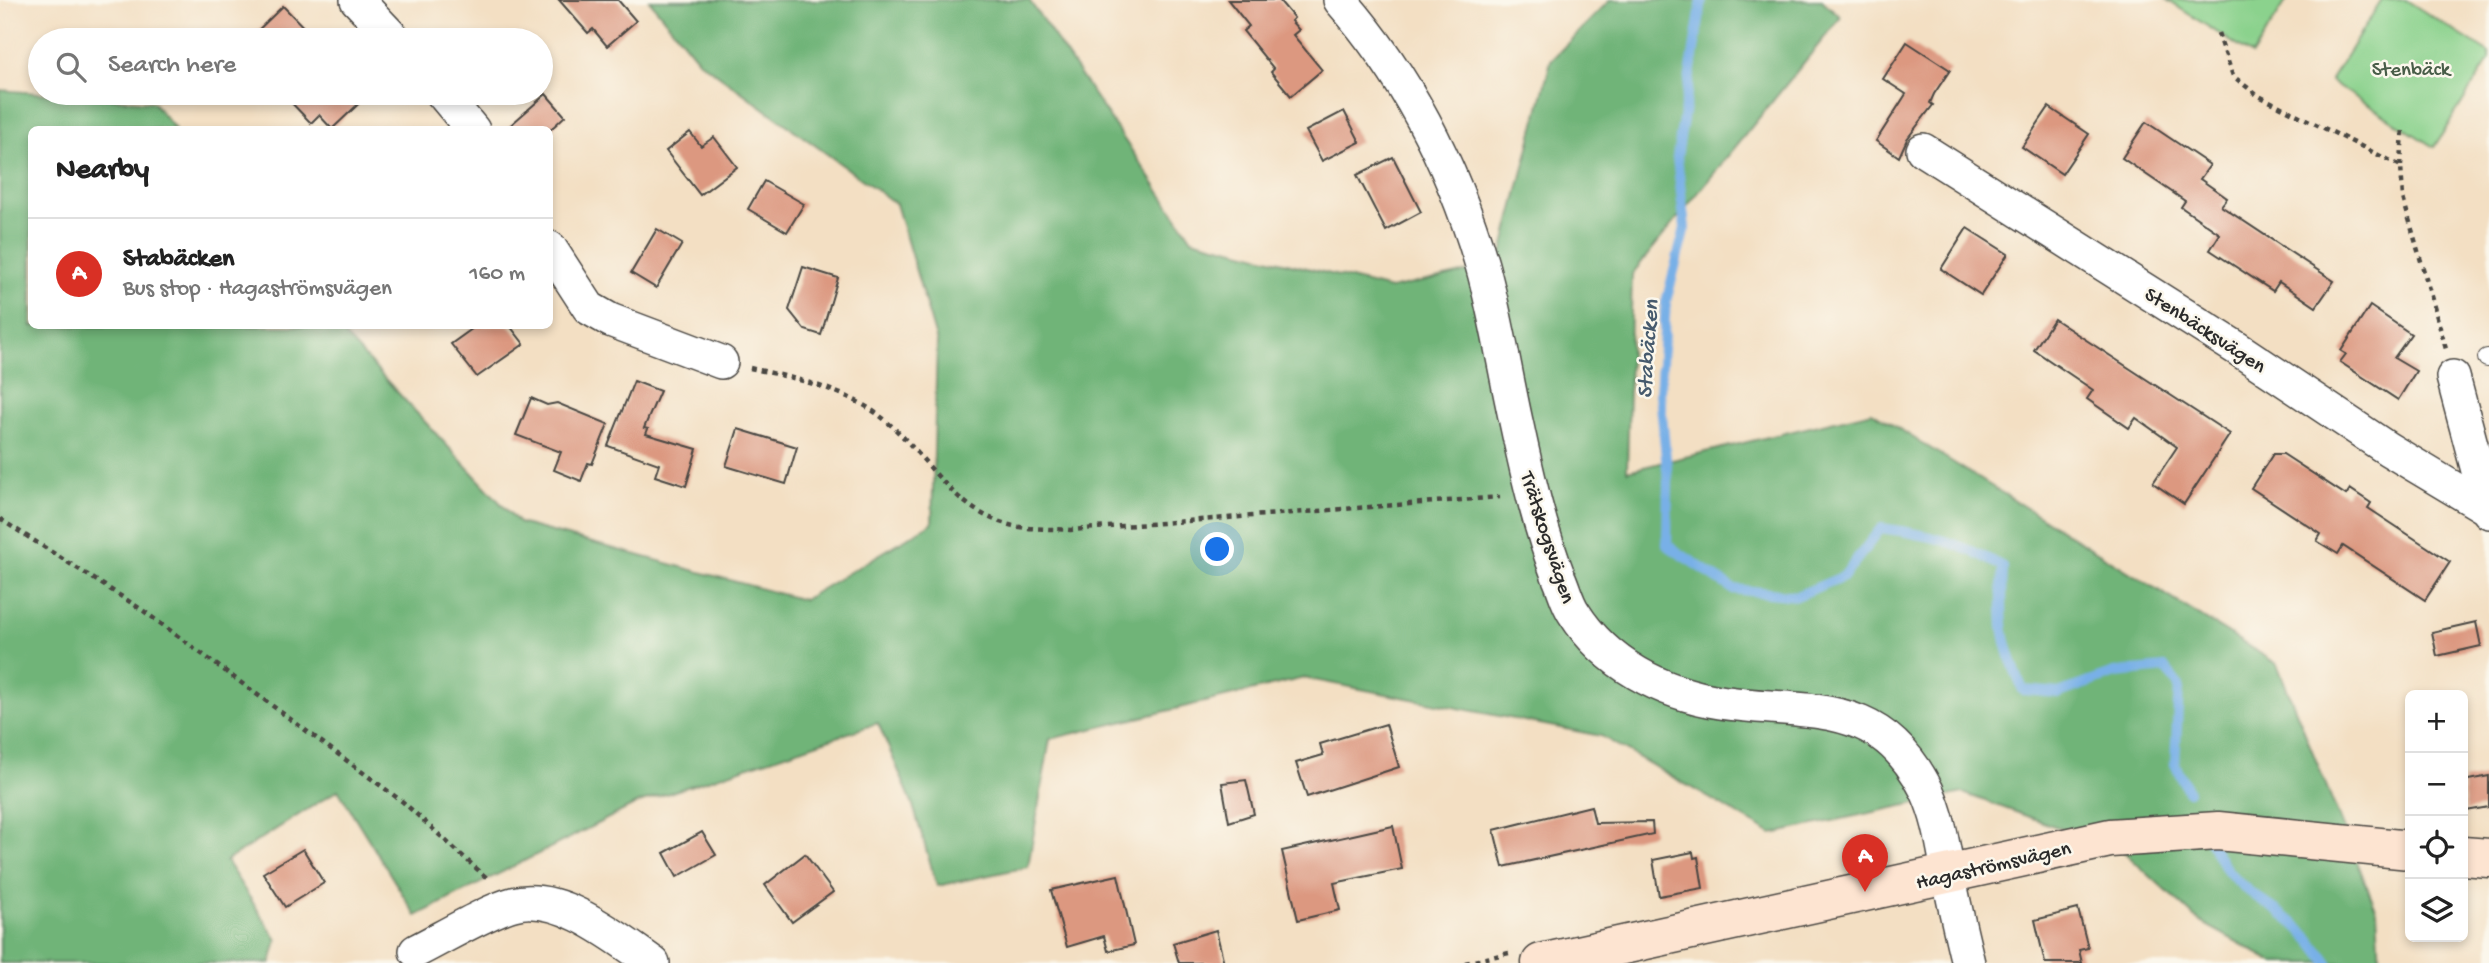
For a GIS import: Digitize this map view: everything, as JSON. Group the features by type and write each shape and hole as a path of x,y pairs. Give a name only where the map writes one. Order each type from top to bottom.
{"street":[{"path":"357,0 384,28"},
{"name":"Trätskogsvägen","path":"1340,0 1402,81 1432,133 1451,175 1482,266 1532,495 1572,611 1596,642 1621,663 1652,682 1691,696 1723,702 1806,707 1853,718 1891,742 1926,789 1943,836 1948,874 1968,963"},
{"path":"452,105 470,126"},
{"name":"Stenbäcksvägen","path":"1923,150 2238,348 2388,449 2489,511"},
{"path":"553,253 589,308 610,320 721,362"},
{"name":"Stenbäcksvägen","path":"2453,377 2489,511"},
{"name":"Hagaströmsvägen","path":"1541,963 2109,838 2218,831 2405,850"},
{"path":"2468,856 2489,858"},
{"path":"416,951 514,903 554,904 599,926 653,963"}],"path":[{"path":"2218,33 2233,76 2258,95 2401,166"},
{"path":"2403,127 2403,198 2453,377"},
{"path":"721,362 794,378 850,399 884,418 977,513 1008,525 1070,530 1532,495"},
{"path":"0,519 141,608 403,802 514,903"}],"green space":[{"path":"649,0 1029,0 1192,239 1390,289 1499,265 1551,60 1610,0 1822,0 1841,17 1632,274 1627,471 1872,412 2277,664 2377,911 2380,963 2275,963 2199,921 2123,851 1963,793 1772,834 1601,736 1304,678 1050,739 1028,867 937,886 912,802 878,723 636,804 416,916 338,790 226,861 277,940 271,963 0,963 0,90 28,92 28,105 155,105 173,126 28,126 28,329 339,329 519,523 803,600 932,523 937,342 896,204 699,61"},
{"path":"2167,0 2287,0 2252,55"},
{"name":"Stenbäck","path":"2382,0 2406,0 2489,53 2489,60 2434,147 2330,81"}],"building":[{"path":"559,0 618,0 636,21 607,46 593,29 588,33"},
{"path":"1228,0 1279,0 1294,18 1291,21 1299,30 1293,35 1322,70 1291,96 1271,72 1274,69 1243,31 1249,26"},
{"path":"283,6 304,28 260,28"},
{"path":"1907,42 1950,70 1934,94 1930,103 1933,105 1907,139 1899,157 1876,141 1906,94 1883,79"},
{"path":"553,102 565,116 553,127 510,126 533,105 553,105"},
{"path":"294,105 357,105 335,126 329,126 319,115 311,123"},
{"path":"2049,107 2089,134 2062,174 2022,147"},
{"path":"1344,111 1360,142 1322,161 1306,131"},
{"path":"2146,122 2210,165 2200,179 2227,198 2221,206 2334,281 2316,307 2279,282 2273,291 2210,250 2220,234 2181,207 2185,201 2122,158"},
{"path":"690,132 701,146 714,137 737,167 700,195 666,151"},
{"path":"1393,157 1421,212 1386,231 1357,175"},
{"path":"764,181 804,204 787,232 748,209"},
{"path":"1967,228 2008,254 1981,295 1941,269"},
{"path":"657,229 682,244 656,288 631,273"},
{"path":"803,267 838,278 821,335 805,330 789,310"},
{"path":"2370,306 2411,334 2394,358 2416,371 2398,400 2340,362 2346,354 2341,351"},
{"path":"2054,319 2230,434 2184,504 2153,483 2177,447 2136,418 2129,428 2087,399 2093,390 2034,350"},
{"path":"472,329 512,329 524,344 477,377 451,344"},
{"path":"634,381 660,391 644,428 648,429 646,434 697,449 686,486 655,476 659,464 608,446"},
{"path":"531,398 547,405 557,403 608,424 592,464 588,463 581,481 554,470 561,452 516,435"},
{"path":"738,429 797,447 786,484 726,466"},
{"path":"2273,454 2283,454 2346,495 2350,489 2371,503 2368,508 2450,562 2425,600 2343,546 2338,554 2317,541 2321,534 2251,488"},
{"path":"2476,622 2481,646 2437,656 2432,632"},
{"path":"1386,724 1399,767 1307,797 1296,763 1323,755 1320,744"},
{"path":"2489,776 2489,807 2468,811 2468,780"},
{"path":"1246,780 1254,814 1229,822 1222,783"},
{"path":"1591,806 1595,823 1652,822 1653,834 1503,867 1494,830"},
{"path":"1393,826 1402,869 1334,883 1340,910 1298,920 1282,851"},
{"path":"702,832 716,855 677,877 664,853"},
{"path":"303,849 324,883 285,907 263,873"},
{"path":"1693,852 1694,858 1698,857 1703,888 1659,896 1653,860"},
{"path":"805,854 833,892 792,922 765,885"},
{"path":"1118,875 1134,945 1108,951 1104,936 1067,947 1051,890"},
{"path":"2078,909 2088,948 2079,950 2082,963 2045,963 2035,920"},
{"path":"1216,930 1224,963 1179,963 1173,943"}],"waterway":[{"name":"Stabäcken","path":"1702,0 1677,157 1685,228 1666,302 1660,393 1668,480 1667,545 1733,589 1797,596 1844,576 1881,528 1930,537 1972,551 2003,567 2002,602 2006,643 2023,690 2059,693 2115,673 2165,668 2179,686 2175,764 2188,791"},
{"name":"Stabäcken","path":"2210,841 2230,874 2252,894 2290,920 2328,963"}],"place":[{"name":"Stabäcken","path":"1865,892"}]}
